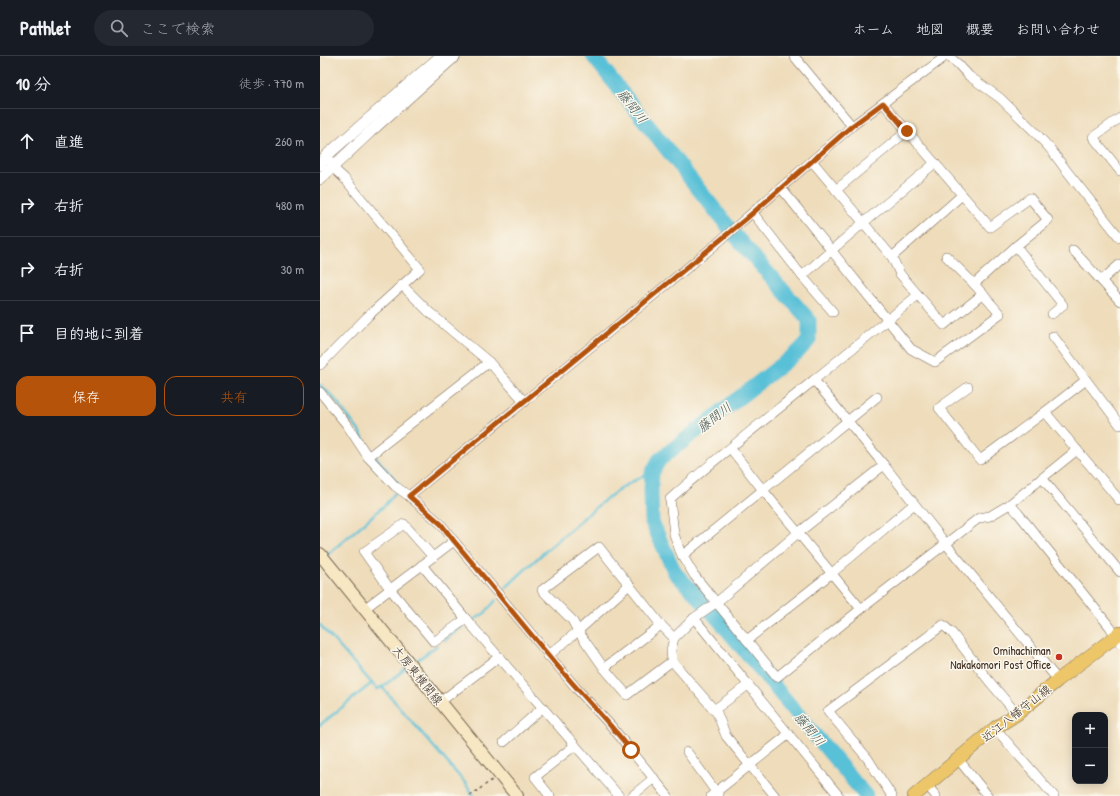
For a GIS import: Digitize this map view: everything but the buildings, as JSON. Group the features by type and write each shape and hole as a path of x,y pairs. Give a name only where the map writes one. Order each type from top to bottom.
{"main road":[{"name":"大房東横関線","path":"322,557 517,796"},
{"name":"近江八幡守山線","path":"914,796 995,728 1017,714 1058,680 1118,637"}],"street":[{"path":"320,365 368,316 420,269 344,178 322,156 441,56"},
{"path":"320,179 455,56"},
{"path":"794,56 852,126"},
{"path":"409,496 750,216 852,126 947,56 958,64 969,76 1000,98 1036,132 1120,238"},
{"path":"883,103 990,227 1030,198 1048,220 1016,246 974,284"},
{"path":"1120,118 1093,137 1120,172"},
{"path":"836,190 907,131"},
{"path":"812,161 892,257 900,274 944,325 983,294"},
{"path":"802,276 863,222 935,163"},
{"path":"781,188 911,349 935,362 1000,314 974,284 946,256"},
{"path":"892,257 962,195"},
{"path":"750,216 833,312"},
{"path":"1016,246 1062,305 1052,314"},
{"path":"1073,250 1120,301"},
{"path":"1102,280 1120,264"},
{"path":"402,285 428,311 489,362 525,402"},
{"path":"918,295 731,449 697,475 670,499 674,534 682,556 694,575 778,677 861,609 980,518 990,516 1010,504 1077,450"},
{"path":"1053,336 1120,425"},
{"path":"372,454 489,362"},
{"path":"814,380 1058,680"},
{"path":"968,386 939,408 980,460 1086,380"},
{"path":"320,392 372,454 394,486 409,496 441,524 548,656 612,727 668,796"},
{"path":"682,556 877,397"},
{"path":"1045,412 1120,501"},
{"path":"731,449 762,490 861,609"},
{"path":"775,796 726,736 714,710 672,661 670,650 674,638 694,618 717,602 798,533 884,465"},
{"path":"1042,478 1120,572"},
{"path":"747,640 832,573 914,504"},
{"path":"1010,504 1118,637"},
{"path":"433,557 404,524 364,552 390,589 434,642 466,619"},
{"path":"364,609 454,541"},
{"path":"672,661 627,696 604,668 572,620 542,590 599,547 661,625 674,638"},
{"path":"422,565 574,746 619,796"},
{"path":"548,656 629,585"},
{"path":"694,618 835,794"},
{"path":"604,668 661,625"},
{"path":"892,796 868,759 828,711 943,625 952,633 1017,714"},
{"path":"440,702 499,657"},
{"path":"714,710 748,685"},
{"path":"504,742 542,708"},
{"path":"995,728 1054,796"},
{"path":"687,752 715,795 750,764 788,734"},
{"path":"550,796 535,778 574,746"},
{"path":"958,759 988,796"},
{"path":"632,796 654,778"},
{"path":"927,785 936,796"}],"path":[{"path":"470,796 500,774"}],"waterway":[{"name":"藤間川","path":"593,56 738,239 809,320 809,340 798,352 659,460 652,473 652,522 675,573 718,619 866,796"},
{"path":"320,385 334,398 359,431 370,450 399,484"},
{"path":"502,592 532,563 605,500 628,484 652,473"},
{"path":"326,556 386,504 395,493"},
{"path":"472,621 485,613 496,600"},
{"path":"320,625 377,689 382,687 465,783 474,796"},
{"path":"445,640 462,627"},
{"path":"416,661 438,645"},
{"path":"382,687 405,669"},
{"path":"320,725 372,683"}],"place":[{"name":"Omihachiman Nakakomori Post Office","path":"1059,657"}],"route":[{"path":"631,750 548,656 441,524 409,496 716,244 852,126 883,103 907,131"}]}
